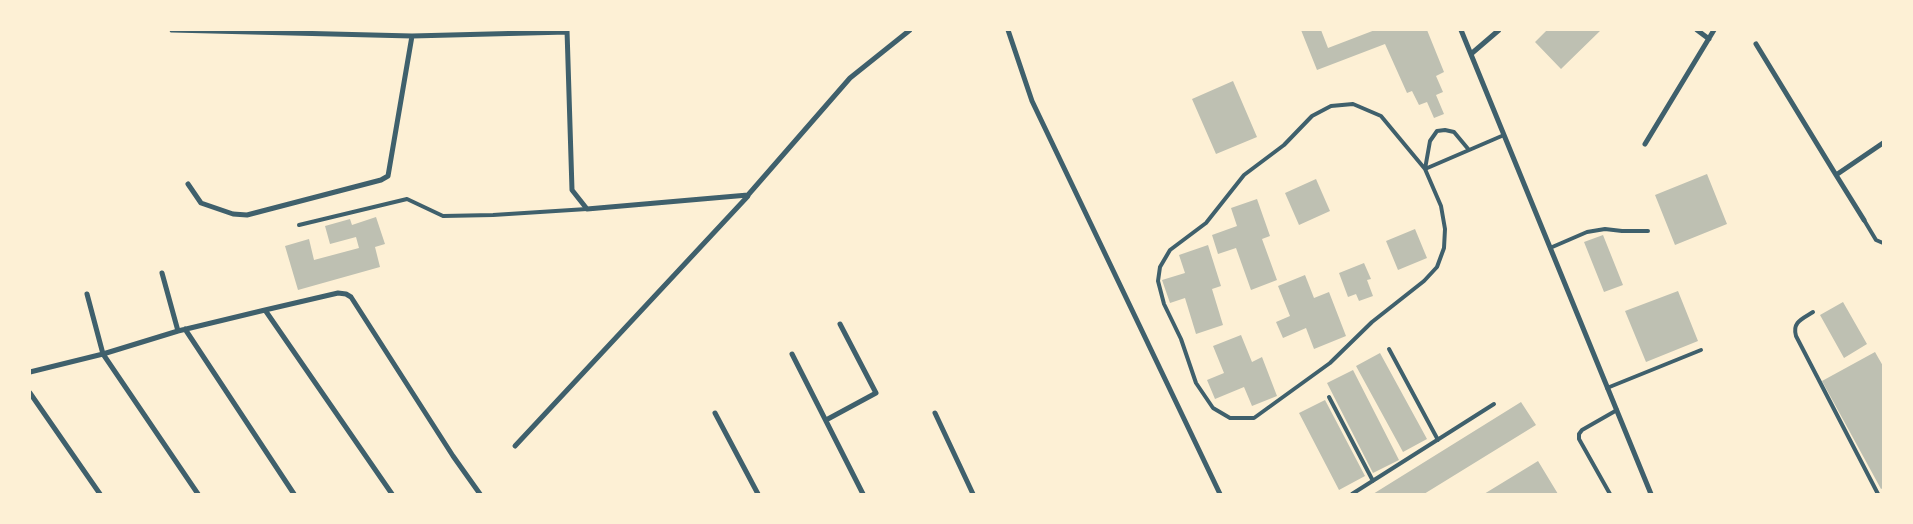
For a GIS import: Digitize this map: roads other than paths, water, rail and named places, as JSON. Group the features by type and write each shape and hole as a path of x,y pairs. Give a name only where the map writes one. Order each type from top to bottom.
{"street":[{"path":"172,30 412,36 567,31 572,190 587,209 748,195"},
{"path":"515,446 748,195 850,78 910,30"},
{"path":"1008,30 1032,101 1220,494"},
{"path":"1461,30 1651,494"},
{"path":"1471,54 1499,30"},
{"path":"1697,30 1709,39"},
{"path":"1645,144 1714,30"},
{"path":"188,184 201,203 233,214 247,215 381,180 388,176 412,36"},
{"path":"1756,44 1864,220"},
{"path":"1836,175 1883,143"},
{"path":"162,272 178,331"},
{"path":"30,372 103,354 185,329 338,293 346,294 352,297 453,456 480,494"},
{"path":"87,294 103,354 198,494"},
{"path":"265,310 392,494"},
{"path":"826,420 876,393 840,324"},
{"path":"185,329 294,494"},
{"path":"792,354 863,494"},
{"path":"30,393 100,494"},
{"path":"715,413 758,494"},
{"path":"935,413 973,494"}],"lane":[{"path":"1425,169 1381,116 1353,104 1331,106 1312,116 1284,145 1244,175 1206,223 1170,250 1160,268 1158,281 1162,296 1181,339 1196,383 1213,408 1230,418 1254,418 1330,364 1372,322 1424,281 1437,267 1444,248 1445,229 1441,206 1425,169 1430,141 1438,131 1454,132 1469,150"},
{"path":"1425,169 1504,135"},
{"path":"299,225 407,199 444,216 587,209"},
{"path":"1864,220 1876,240 1883,243"},
{"path":"1550,248 1587,232 1606,229 1648,231"},
{"path":"1813,312 1794,326 1796,336 1878,494"},
{"path":"1389,349 1438,440"},
{"path":"1607,388 1700,350"},
{"path":"1329,397 1373,481"},
{"path":"1352,494 1494,404"},
{"path":"1610,494 1579,439 1579,434 1582,430 1617,410"}]}
